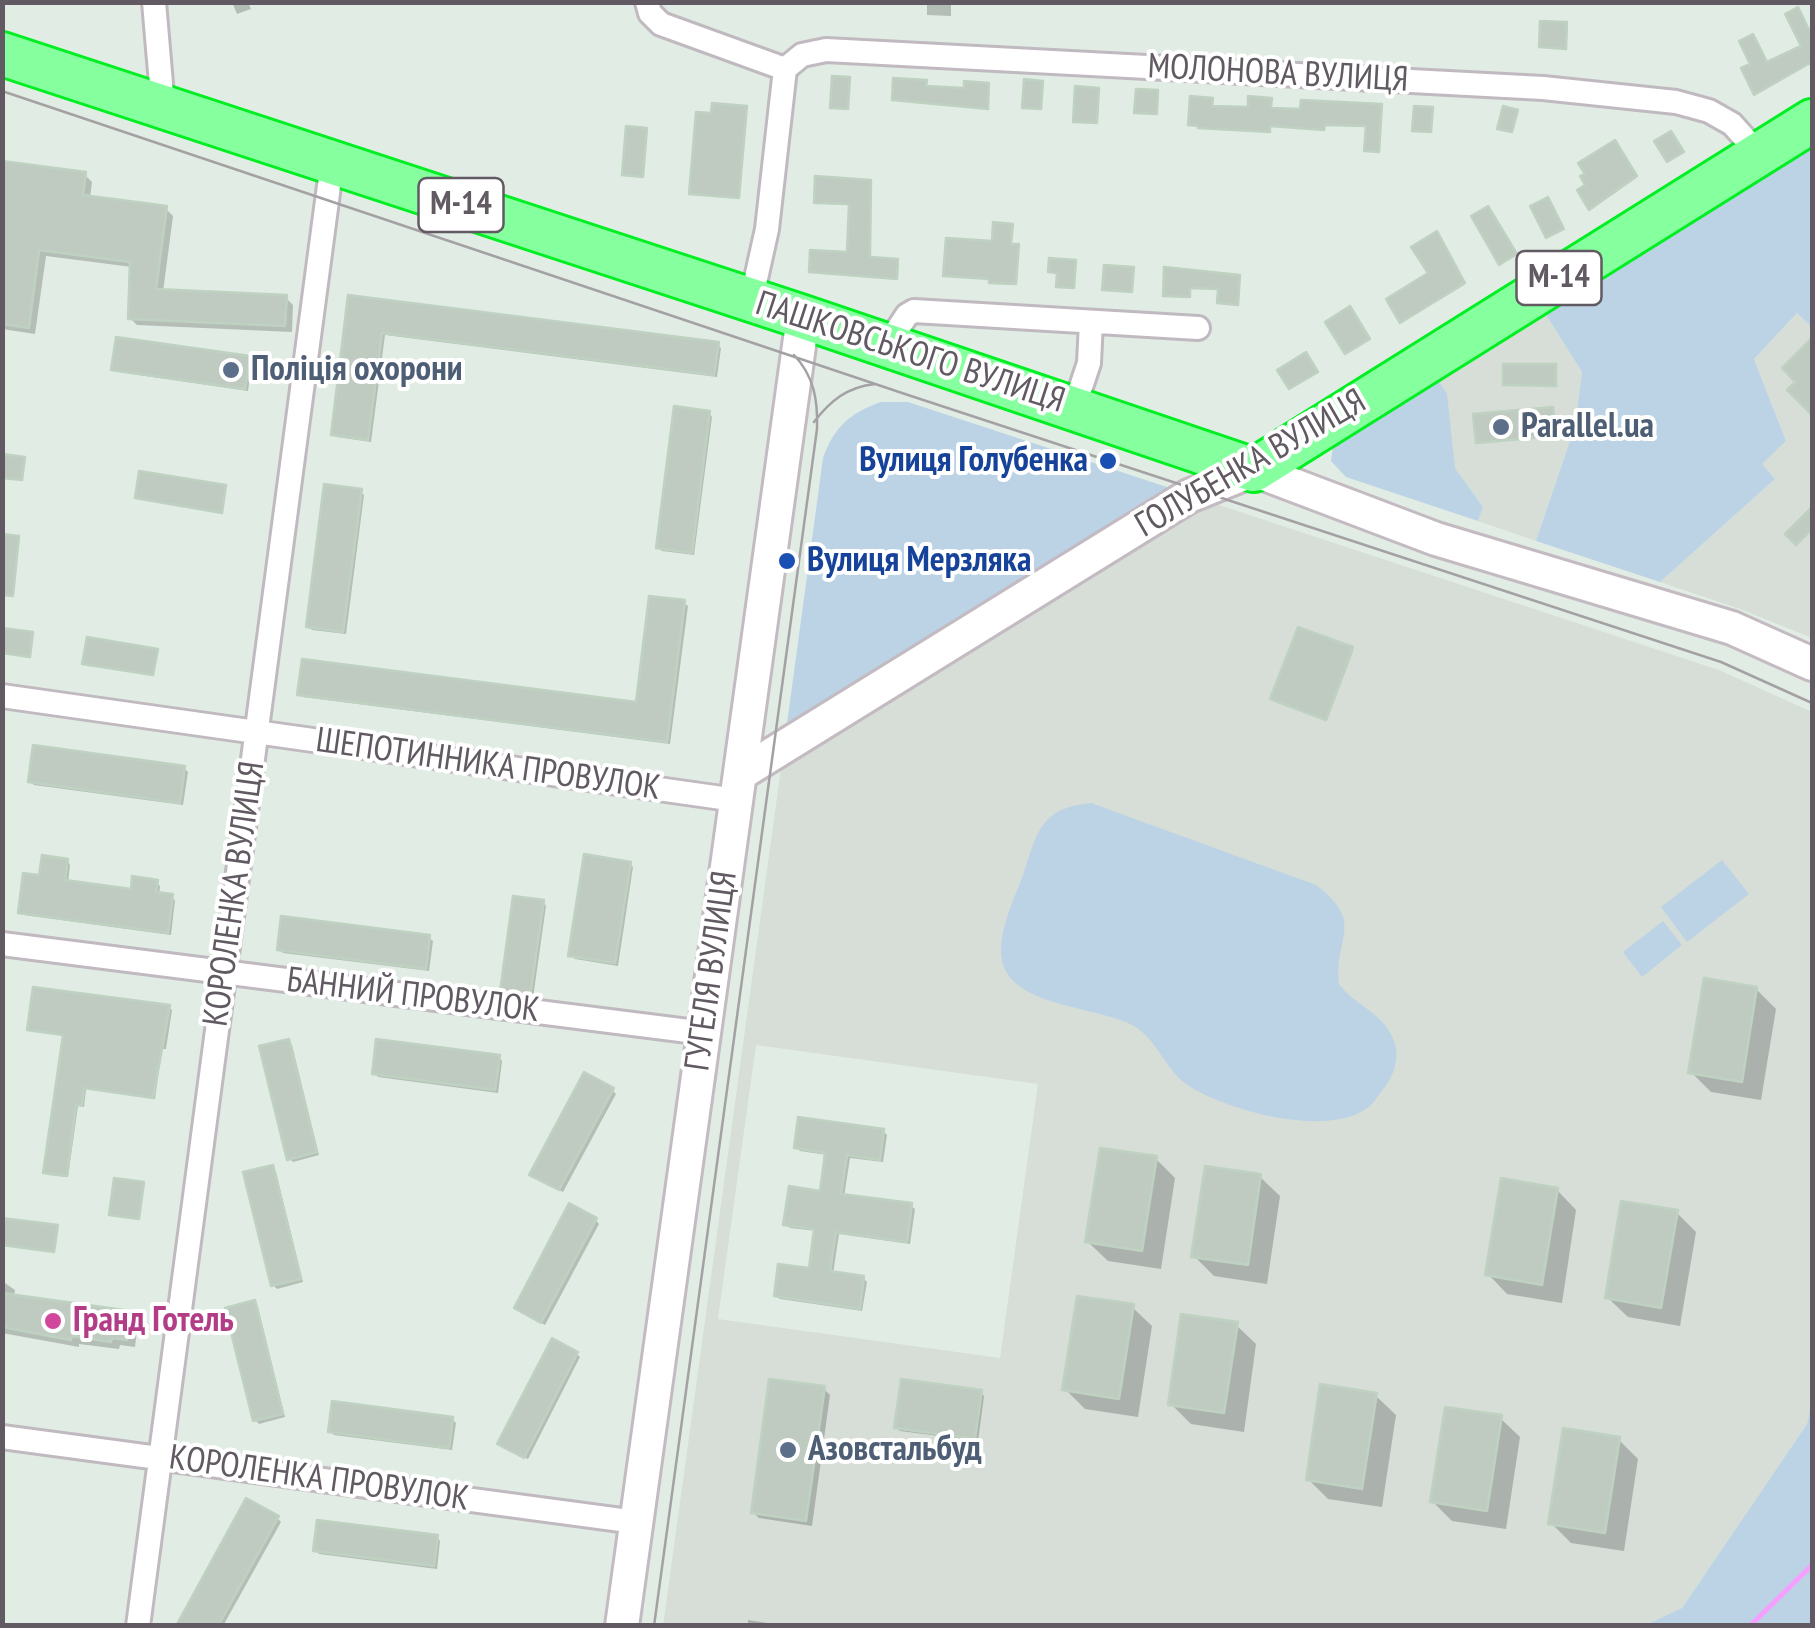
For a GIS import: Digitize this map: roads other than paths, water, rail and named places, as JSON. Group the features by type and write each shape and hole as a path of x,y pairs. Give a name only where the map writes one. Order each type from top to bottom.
{"highway":[{"name":"ПАШКОВСЬКОГО ВУЛИЦЯ","path":"2,54 752,300 1254,470"},
{"name":"ГОЛУБЕНКА ВУЛИЦЯ","path":"1254,470 1812,121"}],"street":[{"path":"154,2 163,107"},
{"path":"646,2 661,24 784,69 767,229 752,300"},
{"name":"МОЛОНОВА ВУЛИЦЯ","path":"784,69 802,56 826,50 1543,88 1676,102 1709,111 1732,124 1759,154"},
{"name":"КОРОЛЕНКА ВУЛИЦЯ","path":"138,1626 332,162"},
{"path":"886,345 914,311 1198,328"},
{"name":"ГУГЕЛЯ ВУЛИЦЯ","path":"622,1626 803,317"},
{"path":"1074,408 1089,363 1091,322"},
{"name":"ПАШКОВСЬКОГО ВУЛИЦЯ","path":"1254,470 1436,539 1732,628 1812,664"},
{"name":"ГОЛУБЕНКА ВУЛИЦЯ","path":"738,787 1189,496 1254,470"},
{"name":"ШЕПОТИННИКА ПРОВУЛОК","path":"2,696 256,732 738,787"},
{"name":"БАННИЙ ПРОВУЛОК","path":"2,944 704,1034"},
{"name":"КОРОЛЕНКА ПРОВУЛОК","path":"2,1437 636,1522"}],"waterway":[{"path":"1750,1626 1812,1565"}],"tram line":[{"path":"2,91 1721,662 1812,703"},
{"path":"654,1626 817,429 813,389 794,355"},
{"path":"814,422 840,396 875,384"}],"place":[{"name":"Поліція охорони","path":"231,370"},
{"name":"Parallel.ua","path":"1501,427"},
{"name":"Вулиця Голубенка","path":"1108,461"},
{"name":"Вулиця Мерзляка","path":"787,561"},
{"name":"Гранд Готель","path":"53,1321"},
{"name":"Азовстальбуд","path":"788,1450"}]}
